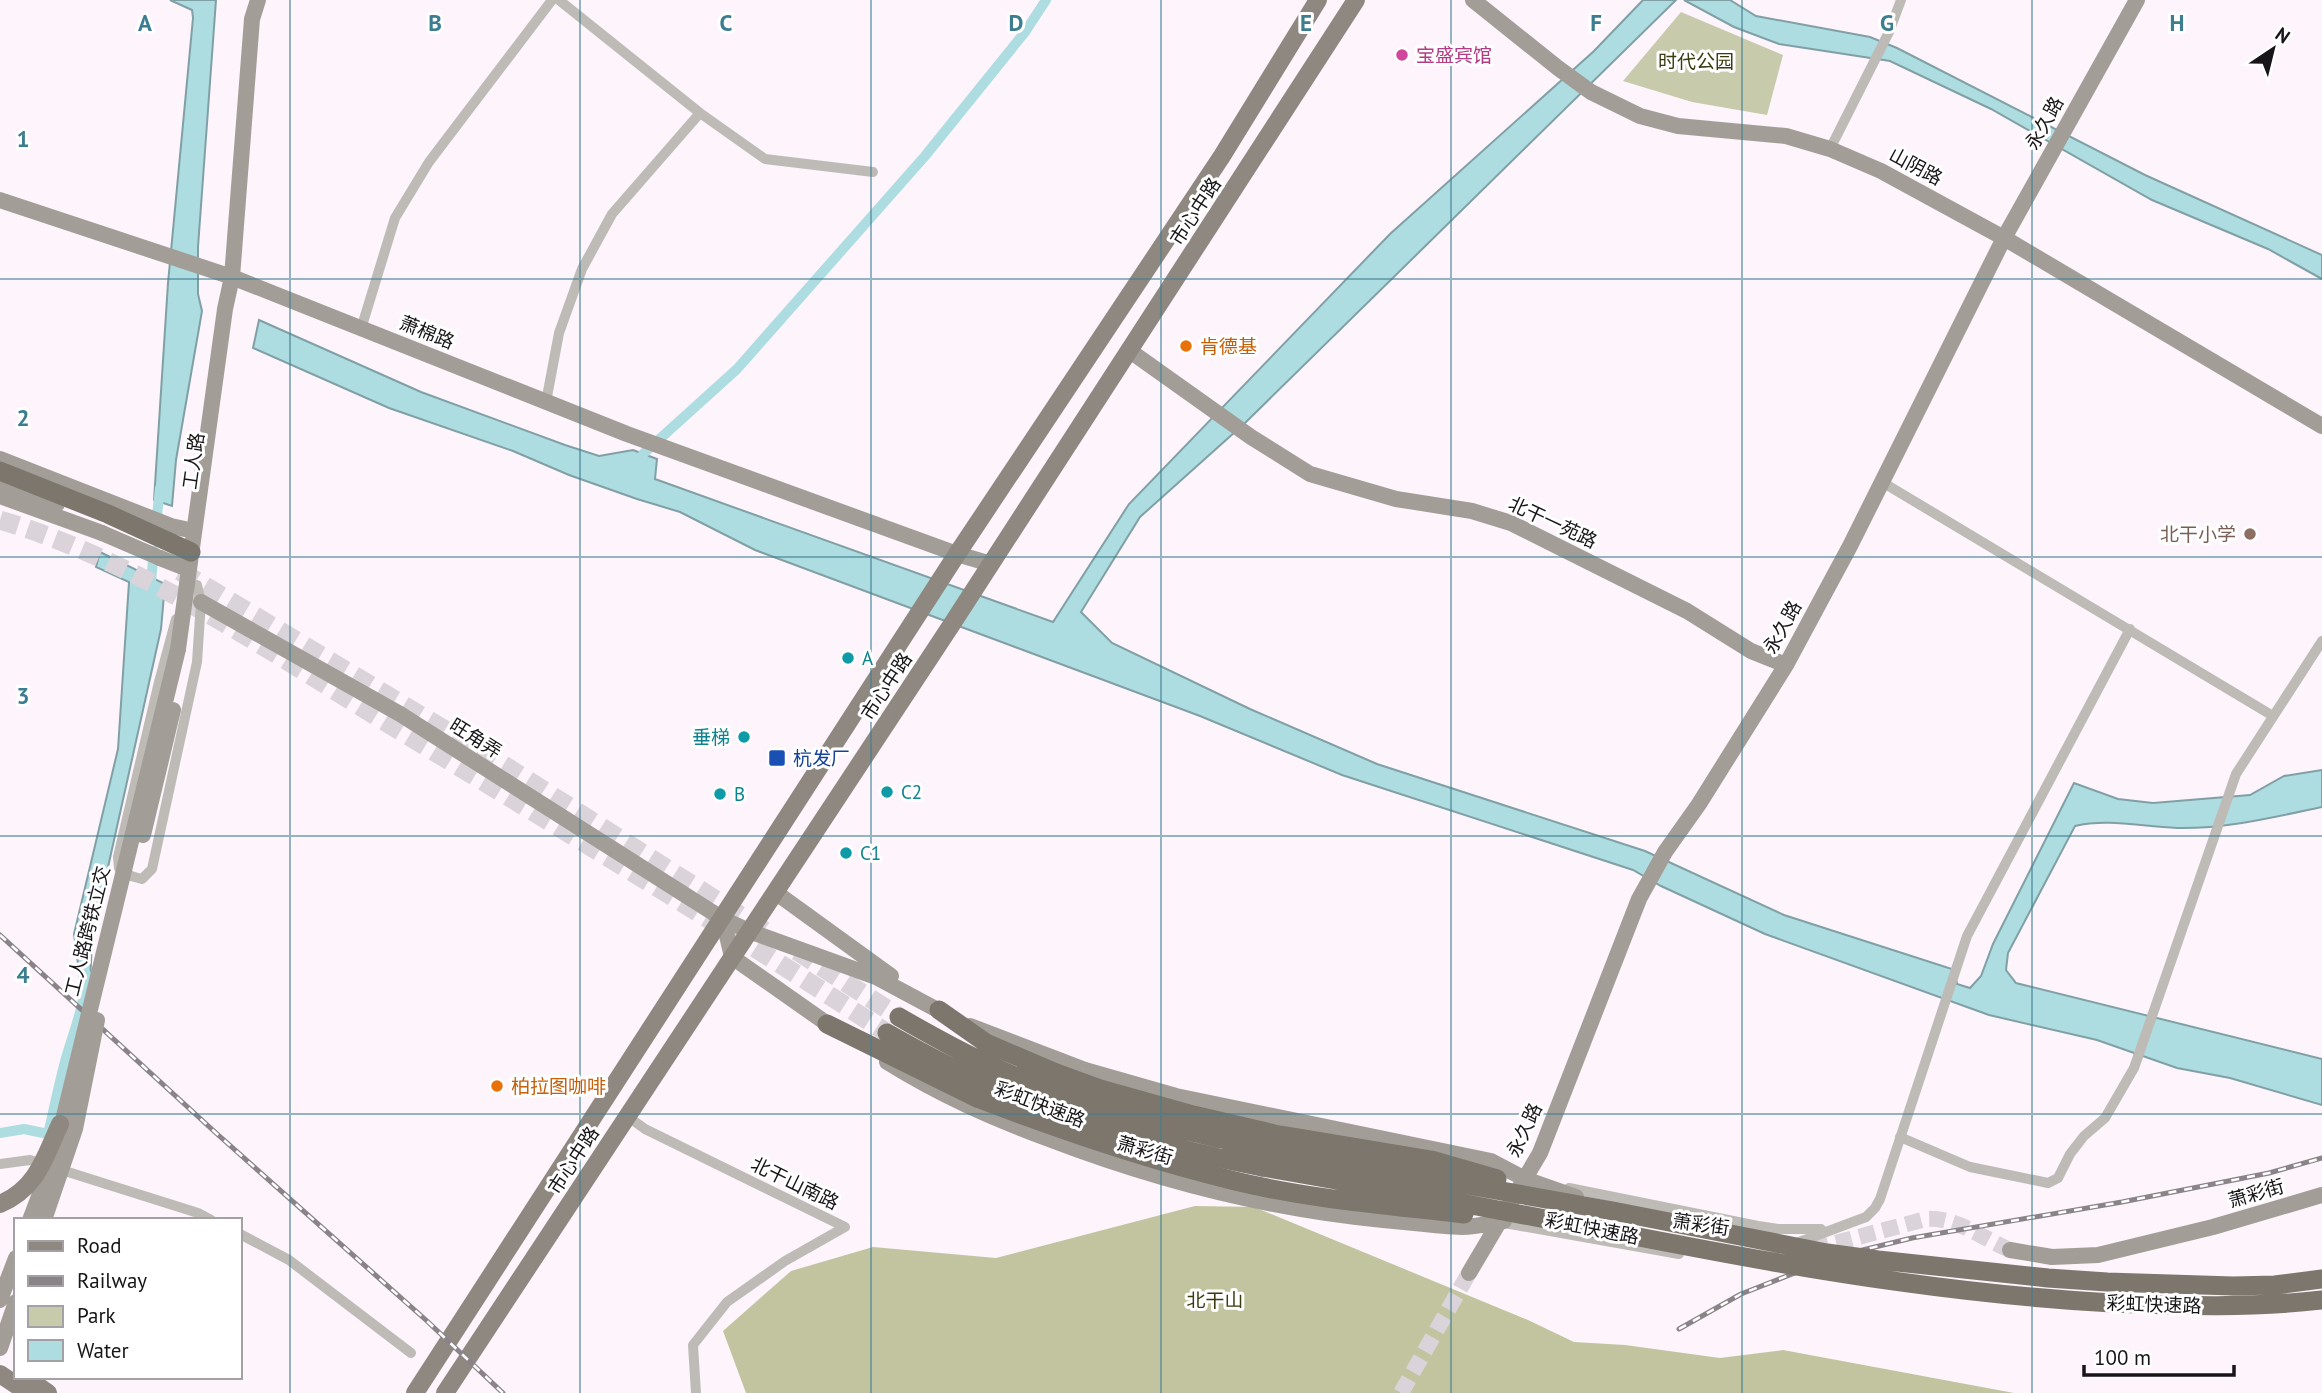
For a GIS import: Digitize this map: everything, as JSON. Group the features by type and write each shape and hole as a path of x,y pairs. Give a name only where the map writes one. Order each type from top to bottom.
{"highway":[{"path":"0,471 26,480 165,544 190,561"},
{"path":"939,1010 986,1043 1100,1089 1275,1134 1431,1160 1613,1211"},
{"path":"827,1024 977,1098 1063,1130 1233,1181 1314,1195 1609,1231"},
{"name":"彩虹快速路","path":"893,1025 964,1074 1053,1110 1205,1156 1264,1158 1613,1211 1827,1253 2048,1278 2233,1286 2275,1285 2322,1279"},
{"name":"彩虹快速路","path":"1264,1158 1416,1193 1843,1275 2081,1301 2244,1307 2322,1300"}],"main road":[{"name":"工人路","path":"194,592 190,561 232,277 252,19 258,0"},
{"name":"市心中路","path":"415,1393 957,554 1222,156 1318,0"},
{"name":"市心中路","path":"445,1393 976,588 1356,0"},
{"name":"山阴路","path":"1474,0 1591,92 1640,116 1678,126 1786,136 1830,149 1881,171 2004,238 2322,426"},
{"name":"永久路","path":"1469,1273 1540,1153 1639,899 1665,852 1699,804 1786,665 1882,482 2004,238 2137,0"},
{"name":"萧棉路","path":"0,200 232,277 627,434 957,554"},
{"name":"工人路","path":"182,650 194,592 235,313 232,277"},
{"name":"北干一苑路","path":"1130,351 1251,437 1310,474 1396,499 1472,511 1511,523 1687,611 1752,651 1786,665"},
{"path":"0,459 106,517"},
{"path":"0,485 106,517"},
{"path":"0,496 106,517"},
{"path":"165,544 194,531"},
{"path":"957,554 991,564"},
{"name":"旺角弄","path":"194,592 400,714 723,919"},
{"name":"工人路跨铁立交","path":"31,1218 54,1157 60,1124 182,650"},
{"name":"工人路跨铁立交","path":"45,1218 75,1129 100,1004 164,751 182,650"},
{"name":"萧彩街","path":"775,892 939,1010"},
{"path":"723,919 732,957"},
{"name":"萧彩街","path":"723,919 876,977 971,1027 1085,1070 1176,1097 1491,1161 1525,1179 1591,1201 1744,1232"},
{"name":"萧彩街","path":"732,957 827,1024 922,1084 976,1111 1113,1163 1248,1198 1339,1216 1464,1227 1518,1219 1740,1251"},
{"path":"0,1204 15,1198 35,1179 60,1124"},
{"name":"萧彩街","path":"2012,1247 2036,1254 2068,1258 2098,1255 2213,1227 2322,1195"},
{"path":"0,1300 14,1263"},
{"path":"3,1340 14,1308"},
{"path":"0,1374 28,1393"},
{"path":"28,1379 48,1393"},
{"path":"0,1383 14,1393"}],"street":[{"path":"361,329 395,218 429,162 552,0"},
{"path":"559,0 700,113 765,159 873,172"},
{"path":"1830,149 1889,32 1901,0"},
{"path":"546,402 559,333 582,269 612,214 700,113"},
{"path":"1882,482 2273,716"},
{"path":"194,592 197,662 152,869 142,879 119,868 118,857 159,682 194,592"},
{"path":"1499,1222 1653,1250 1726,1260 1766,1255 1866,1217 1875,1208 1885,1186 1967,936 2130,629"},
{"path":"1900,1137 1970,1167 2048,1183 2057,1178 2084,1136 2105,1118 2134,1068 2236,774 2322,641"},
{"name":"北干山南路","path":"627,1116 645,1129 845,1227 785,1261 727,1302 693,1345 696,1393"},
{"path":"0,1164 30,1160 58,1167 207,1218"},
{"path":"1525,1179 1758,1226 1810,1230 1838,1227"},
{"path":"242,1235 289,1260 411,1353"}],"green space":[{"name":"时代公园","path":"1681,12 1783,55 1767,115 1692,102 1623,81"},
{"name":"北干山","path":"1195,1206 1254,1207 1528,1320 1574,1342 1625,1345 1720,1358 1783,1350 2014,1393 746,1393 723,1331 791,1271 873,1247 996,1258"}],"water":[{"path":"170,0 216,0 198,247 198,294 202,311 176,460 172,506 154,500 168,283 193,18 192,10"},
{"path":"1643,0 1676,0 1245,423 1140,517 1081,612 1112,643 1250,709 1377,764 1645,851 1784,915 1955,970 1957,984 1970,988 1981,976 1993,944 2074,783 2118,799 2153,803 2250,795 2284,776 2322,770 2322,807 2214,827 2177,828 2100,823 2075,826 2008,953 2006,970 2016,983 2322,1059 2322,1105 2230,1078 2177,1068 2097,1040 1989,1015 1765,934 1661,886 1633,870 1342,775 1200,716 755,550 680,512 569,475 513,451 389,408 253,348 259,320 421,392 565,445 599,456 633,450 657,459 655,479 1053,622 1129,504 1390,234 1594,51"},
{"path":"1684,0 1730,0 1756,16 1870,37 1897,48 2145,175 2322,255 2322,279 2268,249 2152,200 1991,109 1890,61 1779,44 1734,27"},
{"path":"100,552 165,584 161,629 92,939 90,985 81,986 74,934 118,749 129,582 96,567"}],"waterway":[{"path":"643,454 737,369 925,156 1025,32 1046,0"},
{"path":"156,524 160,488"},
{"path":"150,591 154,551"},
{"path":"0,1133 24,1129 48,1134 63,1069 78,1021 86,974"}],"tunnel":[{"path":"0,520 105,560 207,613 706,918 887,1033"},
{"path":"180,571 510,769 768,933"},
{"path":"797,951 899,1017"},
{"path":"1813,1249 1926,1219 1937,1219 1969,1229 2010,1250"},
{"path":"1401,1393 1469,1273"}],"railway":[{"path":"0,935 503,1393"},
{"path":"1679,1329 1741,1294 1838,1256 1912,1238 2122,1202 2269,1173 2322,1158"}],"place":[{"name":"宝盛宾馆","path":"1402,55"},
{"name":"肯德基","path":"1186,346"},
{"name":"北干小学","path":"2250,534"},
{"name":"A","path":"848,658"},
{"name":"垂梯","path":"744,737"},
{"name":"杭发厂","path":"777,758"},
{"name":"C2","path":"887,792"},
{"name":"B","path":"720,794"},
{"name":"C1","path":"846,853"},
{"name":"柏拉图咖啡","path":"497,1086"}]}
